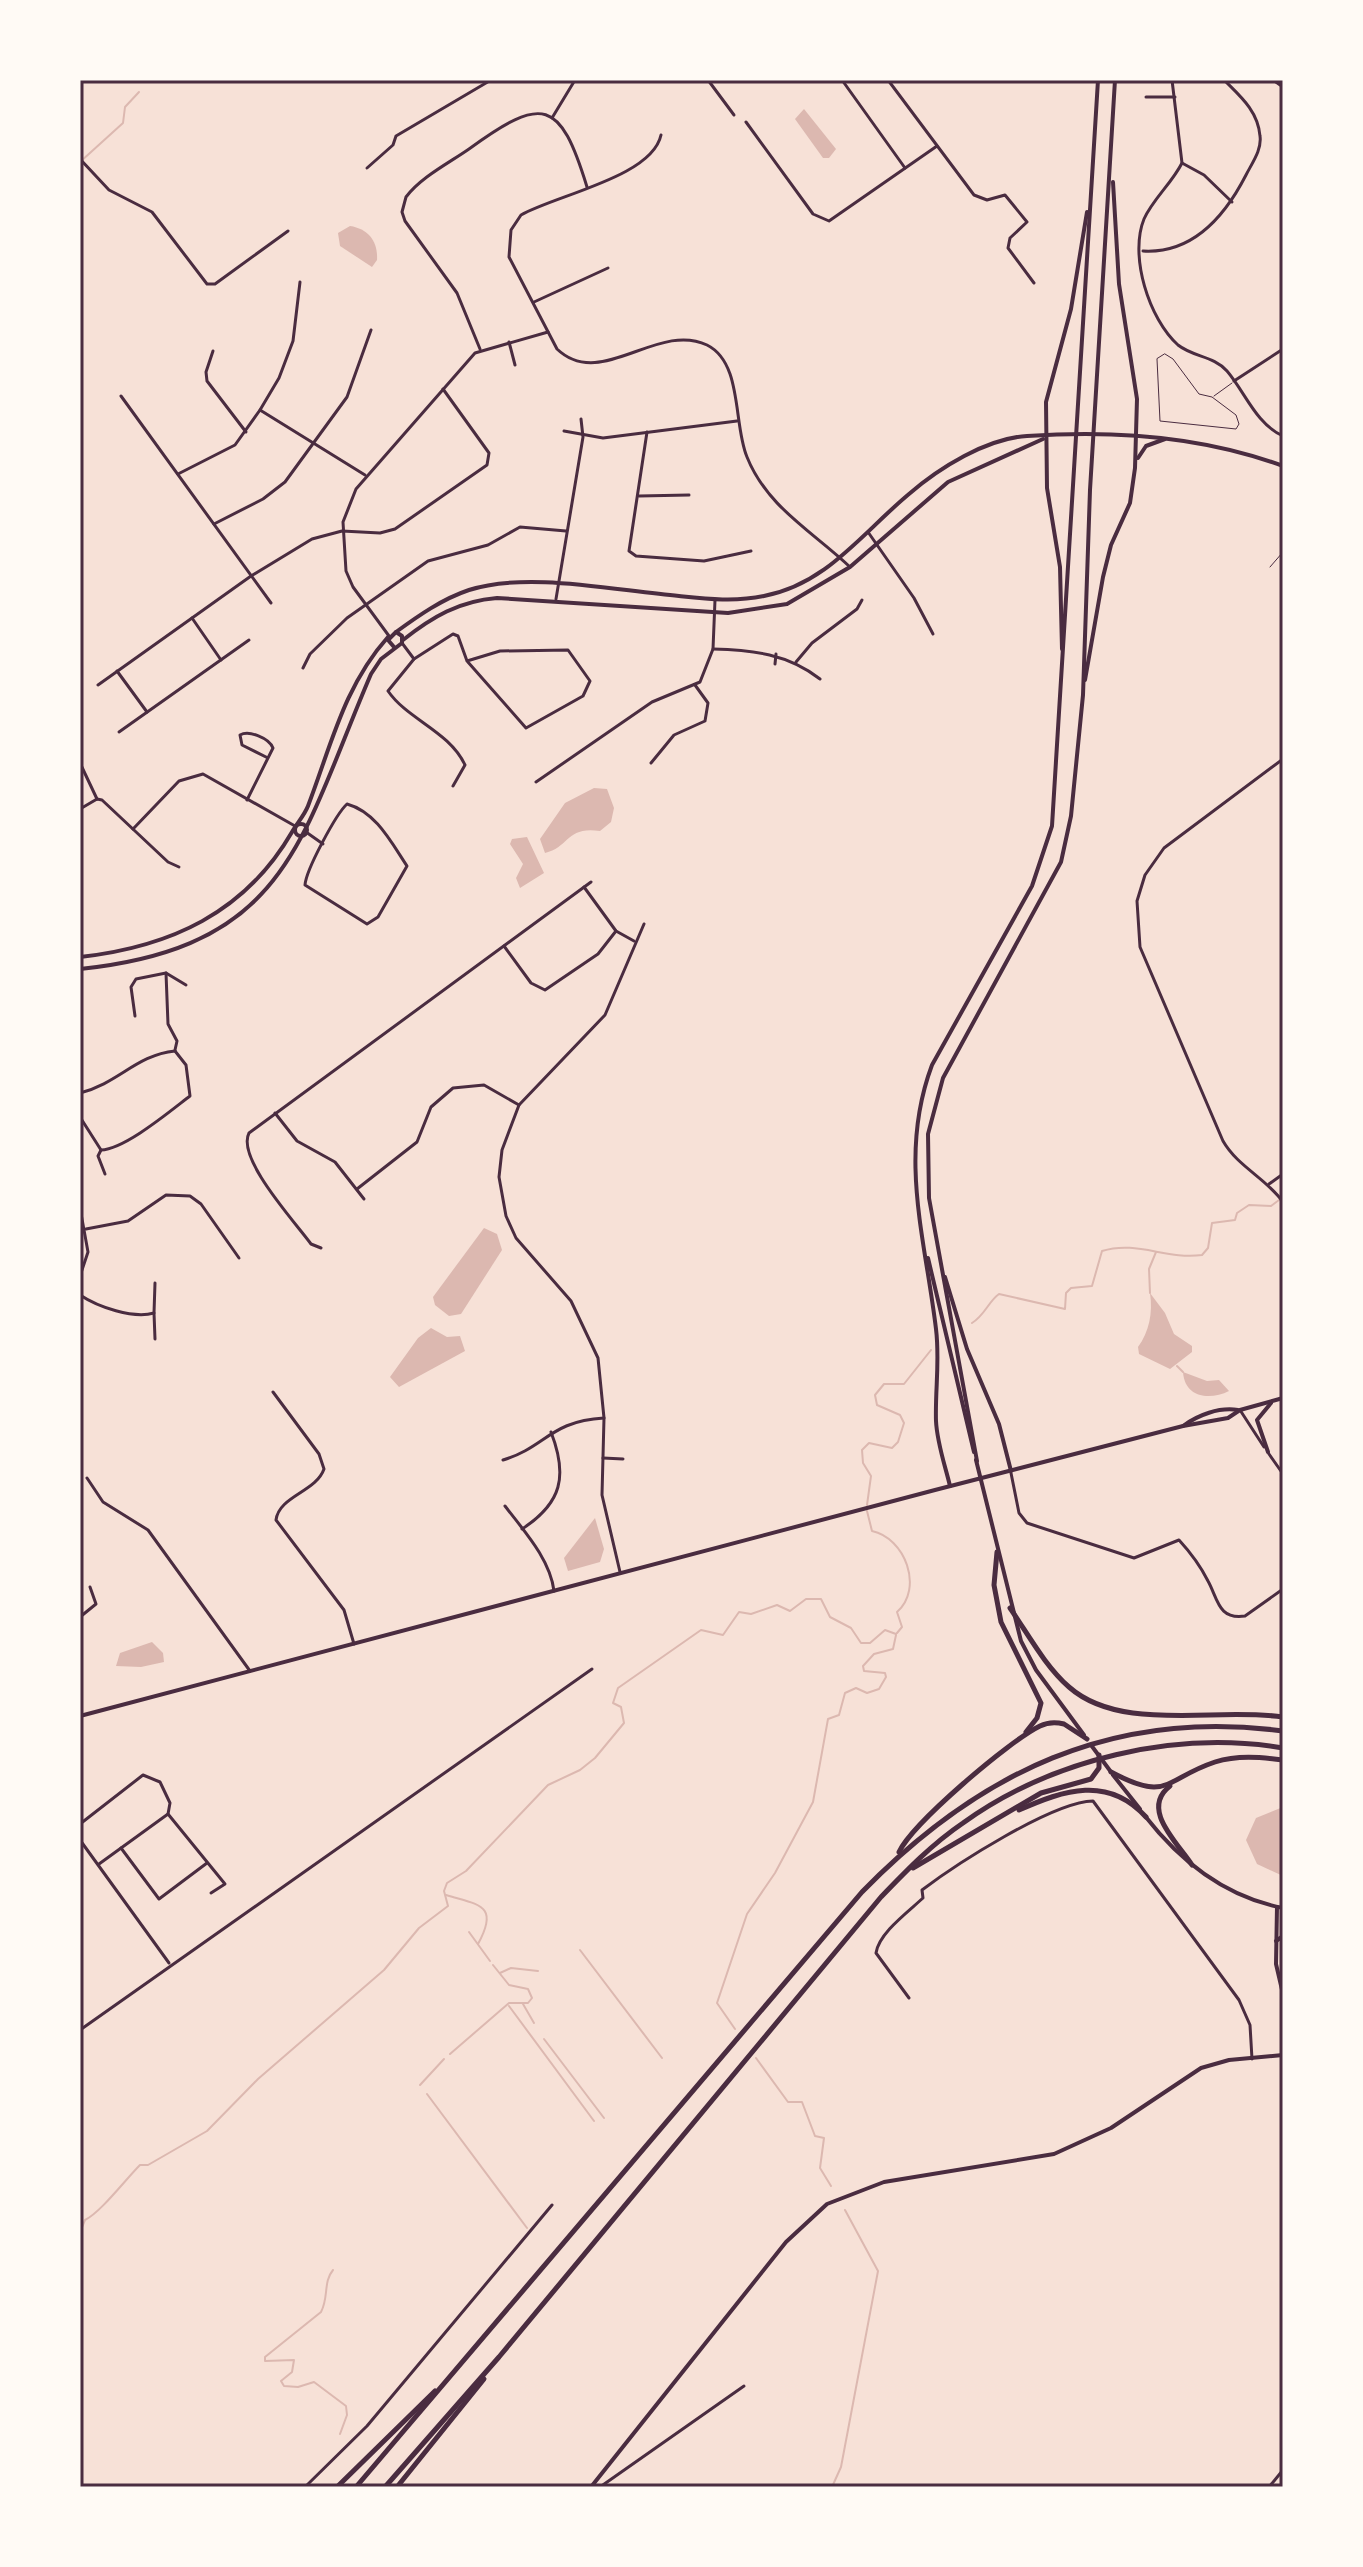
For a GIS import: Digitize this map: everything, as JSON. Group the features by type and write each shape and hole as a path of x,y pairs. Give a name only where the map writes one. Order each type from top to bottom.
{"highway":[{"path":"997,1552 994,1585 1001,1622 1041,1703 1037,1718 1018,1741"},
{"path":"1010,1608 1057,1675 1095,1705 1137,1715 1214,1712 1283,1717"},
{"path":"898,1856 906,1837 1018,1741 1042,1725 1072,1725 1087,1739"},
{"path":"356,2487 798,1965 898,1856 975,1796 1059,1755 1160,1730 1225,1727 1283,1731"},
{"path":"385,2487 499,2357 903,1875 971,1817 1014,1793 1071,1768 1127,1752 1185,1744 1239,1743 1283,1748"},
{"path":"903,1875 1041,1793 1084,1781 1098,1772 1099,1755"},
{"path":"1192,1865 1156,1809 1160,1795 1172,1785 1225,1759 1261,1757 1283,1760"},
{"path":"1111,1772 1141,1787 1172,1785"},
{"path":"1003,1816 1059,1793 1097,1789 1127,1799 1146,1817"},
{"path":"397,2487 447,2429 499,2357"},
{"path":"337,2487 461,2365"}],"main road":[{"path":"950,1486 937,1426 940,1361 913,1163 922,1091 946,1037 1042,862 1056,796 1098,80"},
{"path":"977,1461 938,1254 926,1165 933,1106 943,1078 1061,862 1071,816 1083,695 1115,80"},
{"path":"1083,695 1111,545 1130,503 1137,435 1134,372 1117,270 1112,160"},
{"path":"1063,683 1060,567 1047,488 1045,437 1048,387 1071,309 1091,194"},
{"path":"80,957 152,945 216,913 260,876 307,810 355,681 392,634 428,610 469,590 517,583 715,600 779,593 813,578 841,559 911,492 963,458 1026,436 1137,435 1216,447 1283,466"},
{"path":"80,969 151,959 208,934 239,914 266,889 284,870 306,832 371,674 399,644 433,618 474,600 556,599 744,613 787,604 850,567 948,482 1045,437"},
{"path":"1135,468 1145,447 1165,439"},
{"path":"392,634 399,644"},
{"path":"392,634 399,644"},
{"path":"295,826 304,825 306,832"},
{"path":"295,826 298,835 306,832"},
{"path":"923,1234 1010,1608 1029,1658 1072,1725"},
{"path":"938,1254 967,1349 999,1424 1011,1471"},
{"path":"80,1716 950,1486 1183,1426 1228,1418 1240,1410 1281,1399"},
{"path":"1268,1452 1257,1420 1265,1407 1281,1399"},
{"path":"1183,1426 1194,1418 1227,1409 1240,1410"},
{"path":"1087,1739 1146,1817 1192,1865 1225,1887 1280,1907 1276,1941 1283,1994"},
{"path":"1276,1941 1283,1936"},
{"path":"591,2487 782,2246 827,2204 884,2182 1054,2154 1111,2128 1192,2072 1220,2062 1283,2055"}],"street":[{"path":"367,168 393,145 396,136 491,80"},
{"path":"552,118 575,80"},
{"path":"708,80 734,115"},
{"path":"713,85 720,80"},
{"path":"842,80 905,168"},
{"path":"888,80 974,195 987,200 1005,195 1025,217 1024,228 1007,242 1034,283"},
{"path":"1172,80 1182,163 1173,182 1145,218 1141,251 1142,277 1148,303 1167,332 1184,349 1220,365 1267,426 1283,436"},
{"path":"1141,251 1174,249 1220,217 1232,202 1260,149 1261,137 1254,113 1224,80"},
{"path":"1273,80 1283,87"},
{"path":"1146,97 1175,97"},
{"path":"480,349 457,293 405,221 403,203 410,192 515,117 532,114 552,118 570,136 587,187"},
{"path":"746,122 813,214 822,220 836,218 937,146"},
{"path":"661,135 658,147 643,161 529,211 516,221 511,230 509,257 557,349 578,364 593,364 672,342 704,343 719,354 727,366 746,455 770,496 850,567"},
{"path":"80,159 83,166 109,190 152,212 207,284 215,284 288,231"},
{"path":"1182,163 1204,175 1232,202"},
{"path":"534,302 608,268"},
{"path":"178,474 229,449 246,432 260,410 287,361 300,282"},
{"path":"214,524 276,490 347,397 371,330"},
{"path":"392,634 365,604 346,571 342,531 349,504 365,475 480,349 548,332"},
{"path":"509,342 515,365"},
{"path":"1234,381 1283,349"},
{"path":"213,351 206,372 207,381 246,432"},
{"path":"98,685 251,576 323,534 342,531 380,533 395,529 487,465 489,453 443,389"},
{"path":"121,396 271,603"},
{"path":"260,410 365,475"},
{"path":"556,599 583,437 581,419"},
{"path":"564,431 583,437 737,421"},
{"path":"647,432 629,551 636,556 704,561 751,551"},
{"path":"639,496 689,495"},
{"path":"303,668 310,654 365,604 428,561 488,545 520,527 566,531"},
{"path":"868,532 879,542 933,634"},
{"path":"536,782 652,702 695,685 713,649 715,600"},
{"path":"796,662 812,643 857,609 862,600"},
{"path":"192,618 221,660"},
{"path":"453,786 465,765 462,757 388,691 413,658 453,634 458,636 467,661 526,728 583,696 590,681 568,650 500,651 467,661"},
{"path":"119,732 249,640"},
{"path":"399,644 413,658"},
{"path":"713,649 776,654 796,662 820,679"},
{"path":"775,664 776,654"},
{"path":"117,671 147,712"},
{"path":"651,763 674,735 705,721 708,703 695,685"},
{"path":"247,800 268,758 273,748 269,741 245,732 240,735 238,740 242,745 268,758"},
{"path":"1283,759 1164,848 1143,880 1136,917 1142,953 1218,1132 1235,1159 1269,1184 1283,1202"},
{"path":"80,763 97,799"},
{"path":"133,829 185,777 210,776 295,826"},
{"path":"80,809 97,799 102,800 168,862 179,867"},
{"path":"347,804 359,807 384,832 407,866 378,917 367,924 305,885 306,872 323,844 339,811 347,804"},
{"path":"306,832 323,844"},
{"path":"321,1248 311,1244 247,1153 249,1133 591,882"},
{"path":"584,887 616,931 634,941"},
{"path":"621,1574 605,1514 604,1418 598,1358 592,1339 571,1301 524,1250 506,1216 499,1166 519,1105 605,1015 622,983 634,941 644,924"},
{"path":"504,946 531,983 545,990 598,954 616,931"},
{"path":"101,1150 110,1150 134,1137 190,1096 186,1065 175,1051 177,1041 168,1024 166,973"},
{"path":"135,1016 131,987 136,979 166,973 186,985"},
{"path":"80,1093 111,1083 138,1061 175,1051"},
{"path":"357,1189 417,1142 431,1107 453,1088 484,1085 519,1105"},
{"path":"275,1113 290,1135 335,1162 364,1199"},
{"path":"80,1117 82,1127 101,1150"},
{"path":"101,1150 98,1156 105,1174"},
{"path":"1269,1184 1283,1174"},
{"path":"86,1229 128,1221 166,1195 190,1196 201,1204 239,1258"},
{"path":"80,1208 88,1237 88,1252 80,1276"},
{"path":"80,1238 88,1237"},
{"path":"155,1283 155,1339"},
{"path":"80,1295 126,1313 154,1313"},
{"path":"273,1392 319,1454 324,1469 317,1482 280,1509 276,1520 344,1610 354,1644"},
{"path":"1240,1410 1283,1474"},
{"path":"503,1460 517,1456 570,1421 604,1418"},
{"path":"522,1529 547,1510 555,1497 561,1462 551,1432"},
{"path":"603,1458 623,1459"},
{"path":"1011,1471 1019,1513 1027,1523 1099,1544 1134,1558 1179,1540 1209,1582 1216,1604 1228,1615 1245,1616 1283,1589"},
{"path":"87,1478 103,1502 148,1530 250,1671"},
{"path":"505,1506 552,1577 554,1591"},
{"path":"80,1617 97,1600 90,1587"},
{"path":"80,2030 592,1669"},
{"path":"80,1824 143,1775 160,1782 170,1803 168,1814 99,1864"},
{"path":"909,1998 876,1953 883,1938 923,1898 922,1890 968,1855 1049,1816 1093,1801 1239,2000 1249,2021 1252,2059"},
{"path":"168,1814 225,1884 211,1893"},
{"path":"80,1840 170,1964"},
{"path":"121,1848 159,1899 207,1863"},
{"path":"305,2487 367,2426 552,2205"},
{"path":"600,2487 744,2386"},
{"path":"1269,2487 1283,2470"}],"lane":[{"path":"1212,397 1238,418 1236,429 1160,421 1158,357 1169,355 1199,394 1212,397 1234,381"},
{"path":"1270,567 1283,552"}],"shaded area":[{"path":"804,109 836,149 829,158 823,158 795,119"},
{"path":"350,226 367,233 374,242 377,260 372,267 340,246 338,233"},
{"path":"594,788 607,789 614,808 611,822 600,831 574,834 545,853 540,839 565,803"},
{"path":"527,837 544,873 520,888 516,878 523,864 510,844 512,839"},
{"path":"484,1228 497,1234 502,1250 461,1314 449,1316 435,1305 433,1297"},
{"path":"1150,1293 1165,1313 1174,1334 1192,1346 1192,1352 1170,1369 1139,1354 1138,1347 1149,1322"},
{"path":"431,1328 447,1337 460,1336 465,1351 399,1387 390,1377 418,1338"},
{"path":"1183,1372 1207,1381 1219,1380 1229,1391 1214,1396 1200,1395 1188,1388"},
{"path":"595,1518 604,1549 600,1562 568,1571 564,1558"},
{"path":"152,1642 163,1653 164,1662 141,1667 116,1666 120,1653"},
{"path":"1283,1807 1283,1876 1257,1864 1246,1840 1256,1818"}],"waterway":[{"path":"80,162 123,123 125,107 139,92"},
{"path":"972,1323 999,1294 1065,1309 1066,1293 1071,1288 1092,1286 1102,1251 1127,1248 1176,1255 1202,1255 1208,1248 1212,1223 1235,1220 1237,1213 1249,1205 1271,1206 1283,1197"},
{"path":"1150,1293 1149,1269 1156,1252"},
{"path":"867,1505 871,1476 863,1463 862,1450 869,1443 892,1448 898,1442 904,1423 900,1415 877,1405 875,1395 884,1384 904,1384 931,1350"},
{"path":"1177,1366 1183,1372"},
{"path":"867,1511 872,1531 894,1543 907,1565 909,1590 897,1612 902,1627 897,1633"},
{"path":"80,2232 85,2220 140,2165 148,2165 207,2131 258,2079 384,1970 419,1928 448,1906 444,1891 447,1883 466,1871 548,1785 580,1770 595,1758 624,1723 621,1707 613,1703 618,1688 701,1630 723,1635 739,1612 751,1614 777,1605 790,1611 806,1599 821,1599 830,1617 851,1628 861,1643 870,1643 885,1630 896,1634"},
{"path":"735,2029 717,2003 747,1914 775,1873 813,1802 828,1719 839,1715 845,1693 856,1688 867,1693 879,1689 885,1673 864,1671 863,1666 874,1654 893,1649 896,1635"},
{"path":"446,1895 476,1904 486,1914 487,1921 478,1944"},
{"path":"469,1932 490,1961"},
{"path":"580,1950 662,2058"},
{"path":"450,2054 509,2003 528,2003 532,1998 528,1989 509,1985 493,1965"},
{"path":"500,1973 511,1968 538,1971"},
{"path":"523,2004 534,2023"},
{"path":"509,2006 594,2121"},
{"path":"544,2039 604,2118"},
{"path":"756,2058 788,2102 802,2102 815,2136 824,2138 820,2168 831,2186"},
{"path":"420,2085 444,2059"},
{"path":"427,2094 527,2228"},
{"path":"832,2487 841,2467 878,2271 845,2210"},
{"path":"333,2270 321,2312 265,2357 265,2361 294,2360 292,2372 281,2381 284,2386 298,2387 314,2382 346,2406 347,2415 340,2434"}]}
